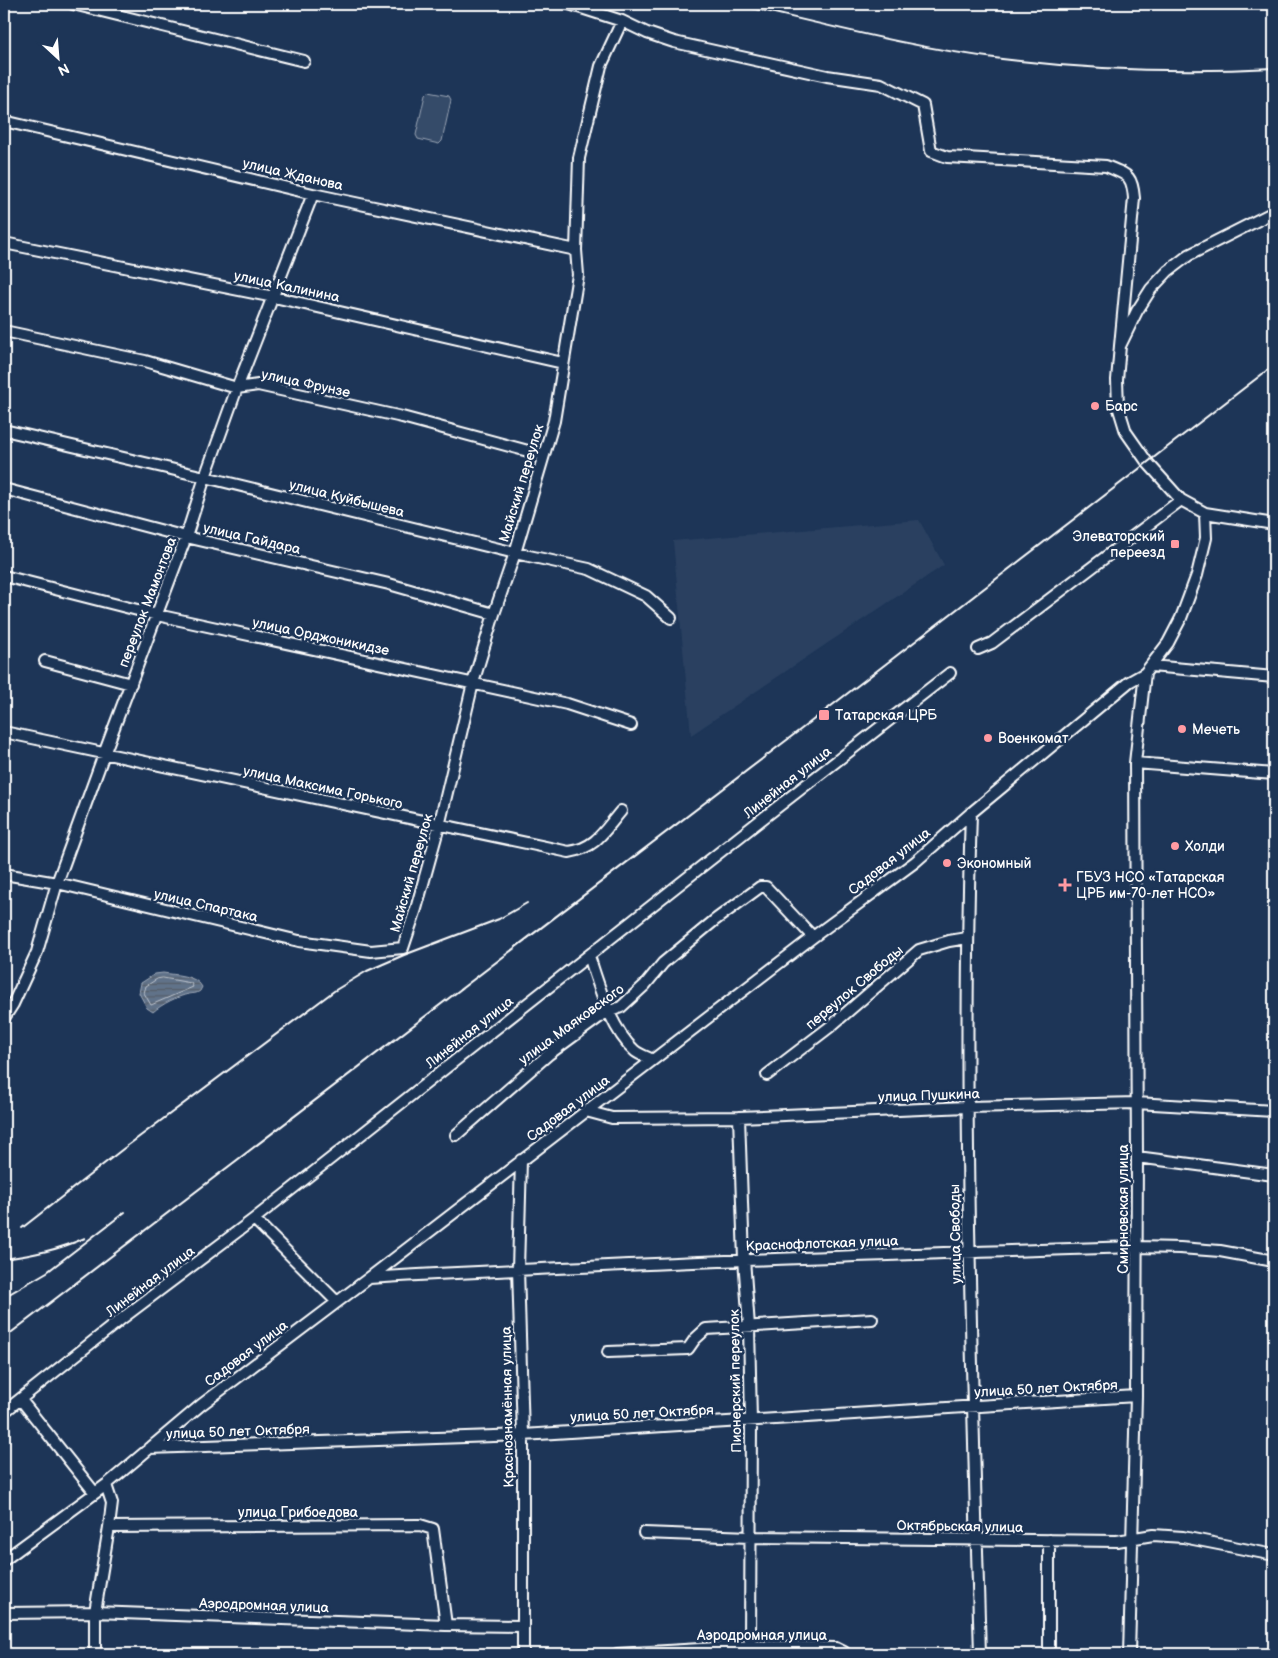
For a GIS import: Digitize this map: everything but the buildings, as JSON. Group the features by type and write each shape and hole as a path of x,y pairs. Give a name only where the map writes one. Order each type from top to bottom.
{"street":[{"path":"73,4 304,60"},
{"path":"569,4 622,21 647,33 674,42 827,76 881,84 923,105 931,151 947,157 1106,166 1126,174 1133,184 1134,198 1117,380 1120,417 1130,440 1181,500 1205,513 1274,524"},
{"name":"Майский переулок","path":"403,948 439,826 473,683 515,553 554,421 578,275 576,250 580,158 602,66 622,21"},
{"name":"улица Жданова","path":"4,121 313,194 576,250"},
{"name":"переулок Мамонтова","path":"4,1018 13,1004 37,952 57,883 186,537 237,388 313,194"},
{"path":"1120,346 1137,311 1151,289 1168,271 1189,254 1274,212"},
{"name":"улица Калинина","path":"4,243 274,297 563,363"},
{"name":"улица Фрунзе","path":"4,331 146,361 237,388 258,385 402,417 543,456"},
{"name":"улица Куйбышева","path":"4,430 515,553 589,569 646,596 671,618"},
{"name":"улица Гайдара","path":"4,489 186,537 389,584 494,614"},
{"path":"978,649 992,644 1181,500"},
{"path":"1148,670 1181,618 1198,575 1206,538 1205,513"},
{"name":"улица Орджоникидзе","path":"4,576 157,615 567,704 631,725"},
{"path":"45,661 131,684"},
{"path":"1148,670 1274,677"},
{"name":"Смирновская улица","path":"1128,1654 1136,1396 1135,763 1148,670"},
{"name":"Садовая улица","path":"4,1560 106,1485 201,1405 813,937 914,862 1129,682 1148,670"},
{"name":"Линейная улица","path":"4,1412 120,1320 254,1219 950,673"},
{"name":"улица Максима Горького","path":"4,732 439,826 569,852 580,850 595,842 621,811"},
{"path":"1135,763 1274,774"},
{"name":"улица Свободы","path":"971,813 967,938 967,1106 980,1654"},
{"name":"улица Спартака","path":"4,874 57,883 299,941 371,952 403,948"},
{"name":"улица Маяковского","path":"456,1135 549,1054 605,1013 621,1007 645,985 663,963 760,886 766,887 813,937"},
{"name":"переулок Свободы","path":"768,1075 831,1026 919,950 967,938"},
{"path":"588,956 618,1029 627,1043 637,1053 653,1060"},
{"name":"улица Пушкина","path":"586,1111 612,1118 739,1117 967,1106 1136,1103 1274,1111"},
{"name":"Пионерский переулок","path":"739,1117 744,1260 749,1326 751,1421 750,1646"},
{"path":"1137,1157 1274,1175"},
{"name":"Краснознамённая улица","path":"521,1160 518,1269 523,1434 523,1654"},
{"path":"254,1219 338,1302"},
{"name":"Краснофлотская улица","path":"369,1278 518,1269 1136,1247 1220,1251 1274,1261"},
{"path":"608,1352 688,1349 706,1329 872,1318"},
{"name":"улица 50 лет Октября","path":"149,1448 523,1434 1136,1396"},
{"path":"21,1400 95,1493"},
{"path":"95,1654 95,1612 112,1503 106,1485"},
{"name":"улица Грибоедова","path":"109,1527 420,1525 433,1529 446,1625"},
{"name":"Октябрьская улица","path":"644,1533 750,1538 1116,1541 1152,1535 1183,1537 1274,1555"},
{"path":"1049,1540 1049,1654"},
{"name":"Аэродромная улица","path":"4,1613 95,1612 522,1626"},
{"name":"Аэродромная улица","path":"617,1654 750,1646 836,1648 845,1654"}],"shaded area":[{"path":"428,92 449,96 451,100 442,141 439,144 418,139 416,135 425,95"},
{"path":"919,520 944,565 691,735 673,541"},
{"path":"714,1652 810,1653 810,1654 714,1654"}],"water":[{"path":"163,973 190,978 202,987 199,992 175,998 153,1012 147,1008 139,993 141,983 155,974"}],"railway":[{"path":"735,4 935,49 1002,59 1138,70 1274,68"},
{"path":"4,1338 1274,365"},
{"path":"22,1228 123,1149 334,991 367,971 499,919 527,903"},
{"path":"4,1297 47,1272 125,1212"},
{"path":"4,1259 45,1252 85,1238"}],"place":[{"name":"Барс","path":"1095,406"},
{"name":"Элеваторский переезд","path":"1175,544"},
{"name":"Татарская ЦРБ","path":"824,715"},
{"name":"Мечеть","path":"1182,729"},
{"name":"Военкомат","path":"988,738"},
{"name":"Холди","path":"1175,846"},
{"name":"Экономный","path":"947,863"},
{"name":"ГБУЗ НСО «Татарская ЦРБ им-70-лет НСО»","path":"1065,885"}]}
